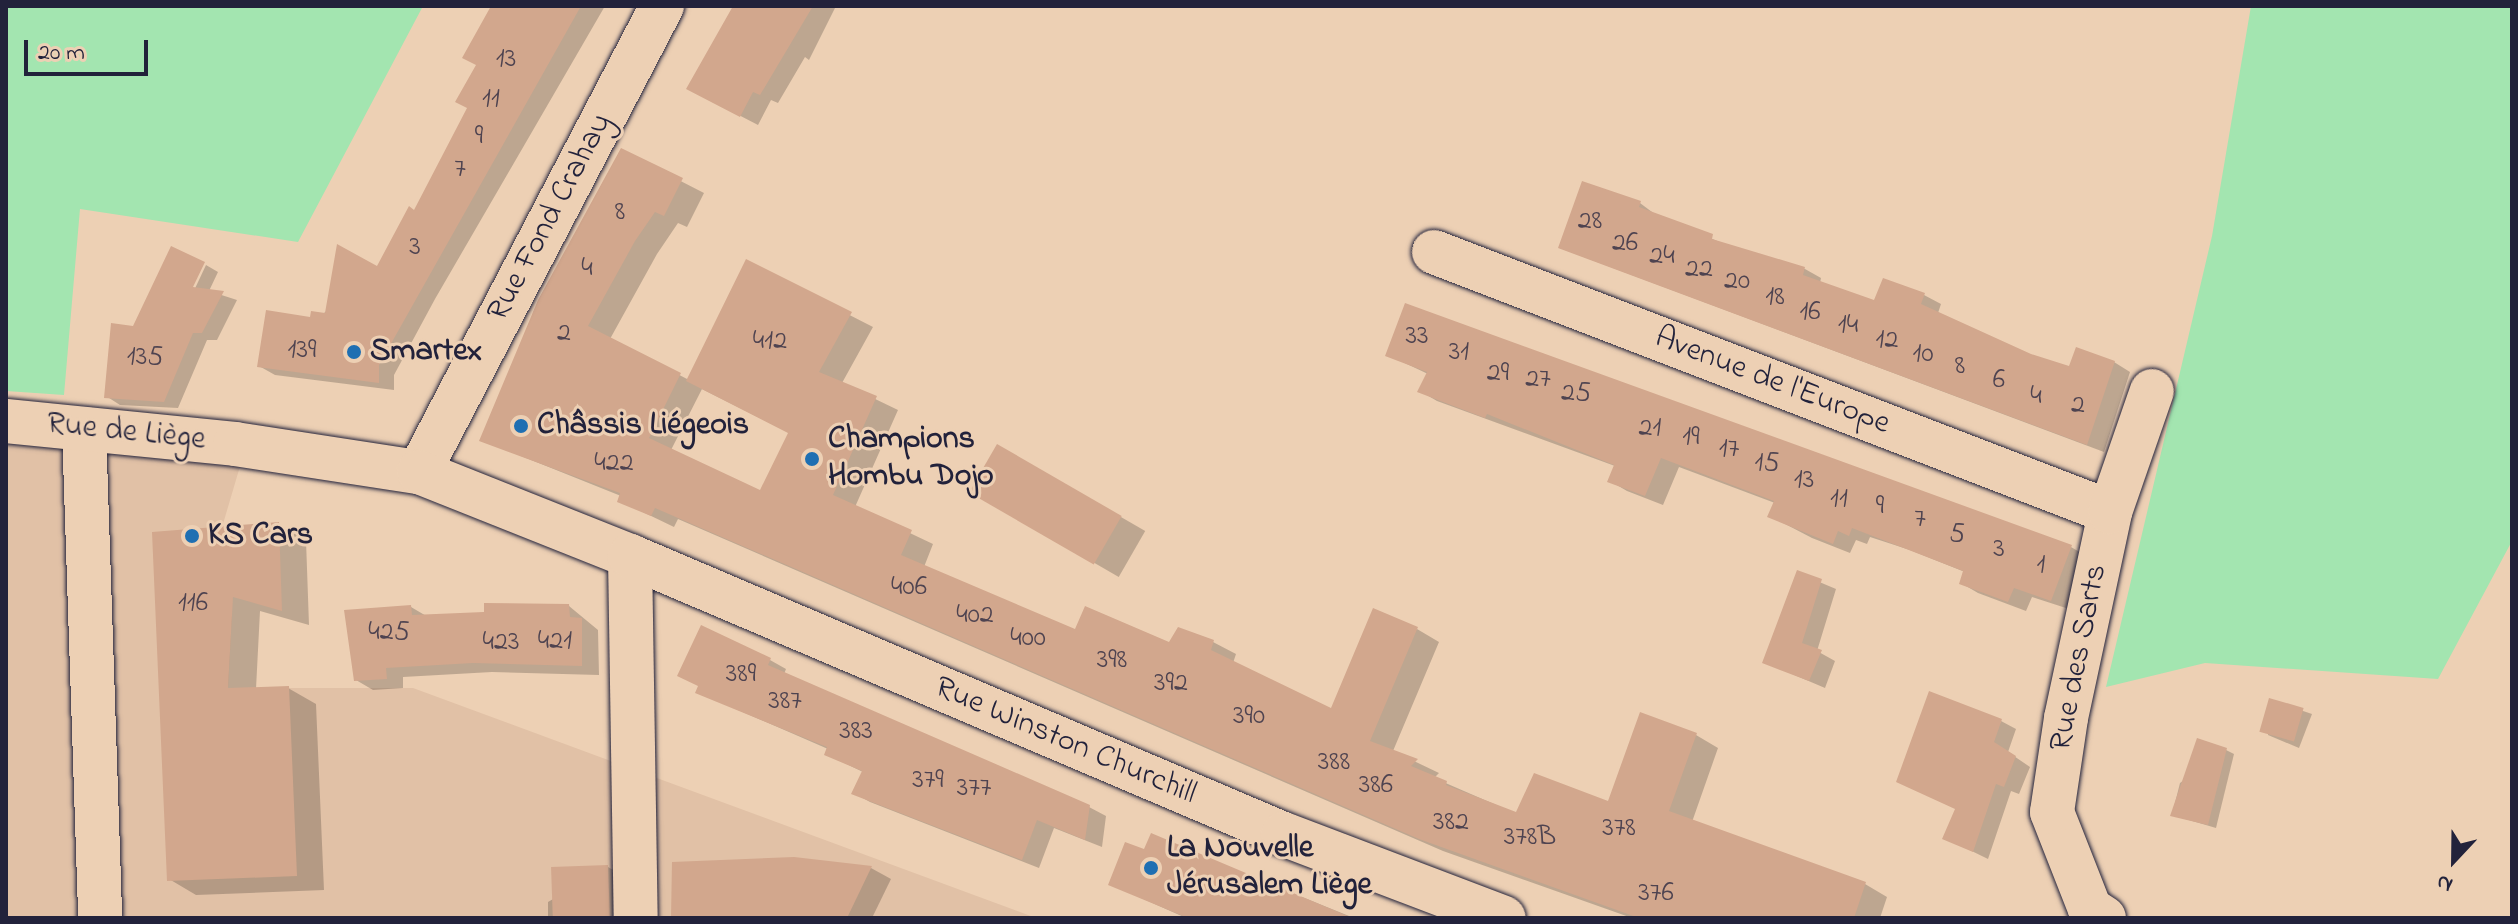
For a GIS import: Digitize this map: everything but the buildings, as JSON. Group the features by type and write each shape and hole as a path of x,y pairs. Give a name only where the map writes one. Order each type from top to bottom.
{"street":[{"name":"Rue Fond Crahay","path":"419,472 662,6"},
{"name":"Avenue de l'Europe","path":"1434,252 2110,512"},
{"name":"Rue des Sarts","path":"2104,918 2090,909 2052,812 2066,718 2110,512 2152,391"},
{"name":"Rue de Liège","path":"6,421 246,446"},
{"path":"84,429 100,918"},
{"name":"Rue Winston Churchill","path":"246,446 419,472 630,556 1125,768 1504,918"},
{"path":"630,556 636,918"}],"shaded area":[{"path":"6,425 246,446 223,524 232,613 228,688 413,688 1036,918 6,918"}],"green space":[{"path":"6,6 423,6 298,242 80,209 64,395 6,391"},
{"path":"2251,6 2512,6 2512,541 2438,679 2205,663 2106,687 2212,236"}],"place":[{"name":"Smartex","path":"354,352"},
{"name":"Châssis Liégeois","path":"521,426"},
{"name":"Champions Hombu Dojo","path":"812,459"},
{"name":"KS Cars","path":"192,536"},
{"name":"La Nouvelle Jérusalem Liège","path":"1151,868"}]}
